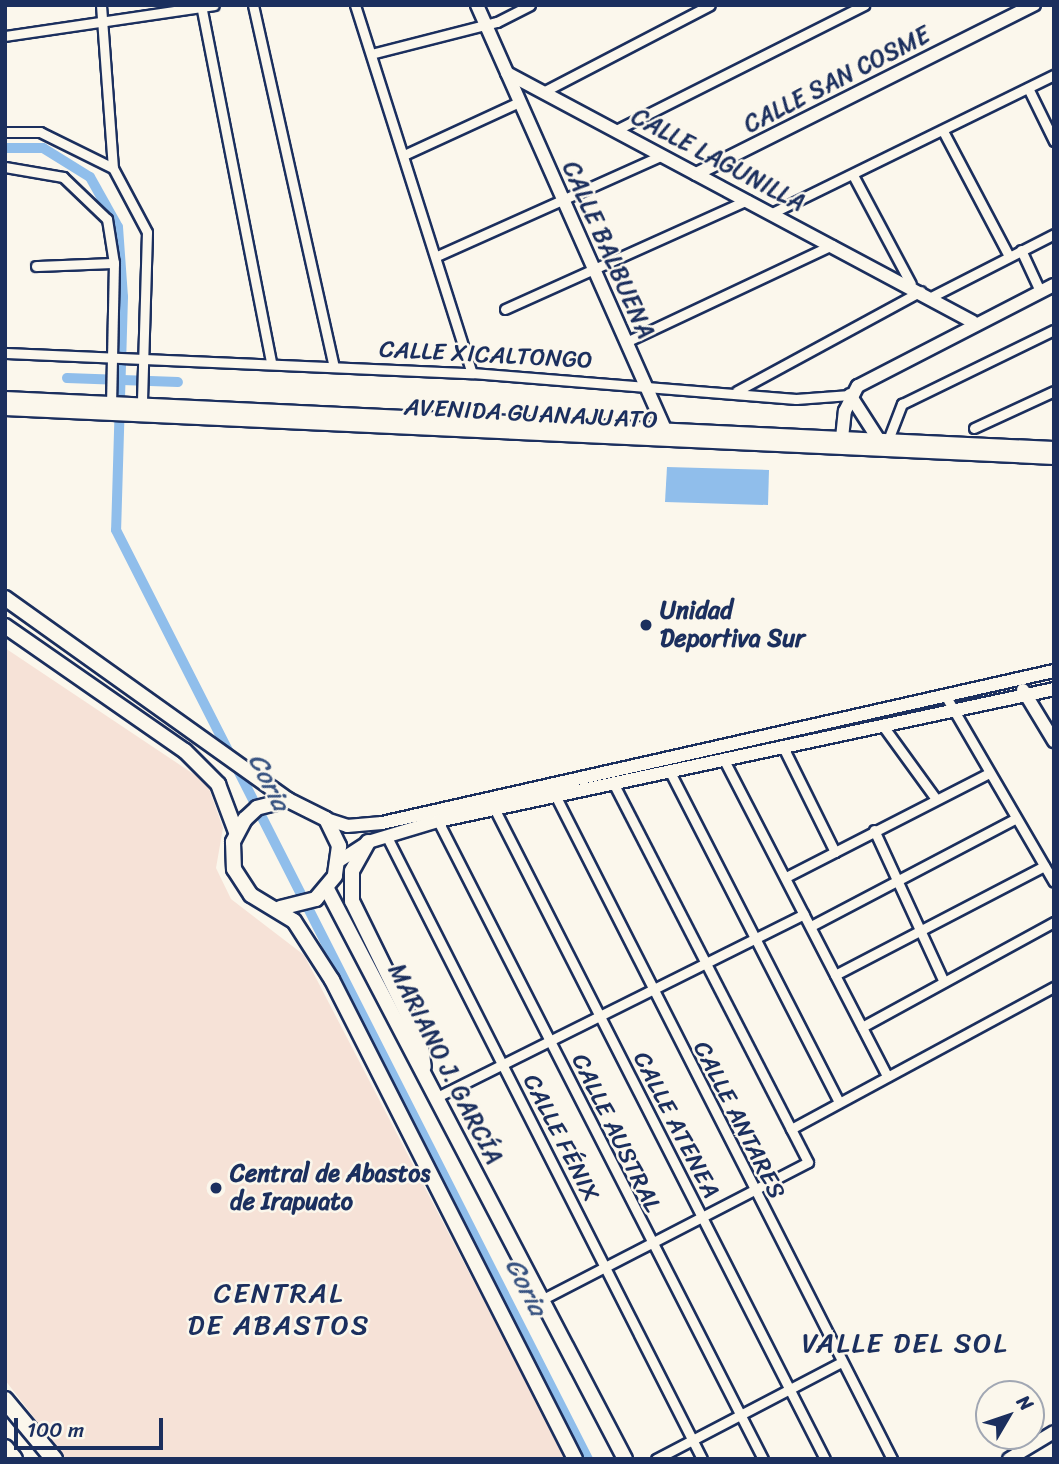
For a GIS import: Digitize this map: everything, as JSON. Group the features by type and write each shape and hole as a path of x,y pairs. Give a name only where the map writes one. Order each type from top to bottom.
{"highway":[{"path":"5,1400 54,1459"},
{"path":"5,1448 14,1459"}],"main road":[{"path":"5,598 204,736 288,800 326,819 339,861 322,894 296,907 280,908"},
{"path":"5,626 185,751 218,784 236,832"},
{"path":"288,800 271,802 244,819 236,832 232,853 240,883 280,908 332,980 575,1459"},
{"path":"368,842 352,871 352,901 421,1040 425,1079"},
{"name":"MARIANO J. GARCÍA","path":"322,894 543,1298 625,1459"}],"street":[{"path":"101,5 113,169 147,232 144,361 139,401"},
{"path":"5,36 102,26 214,5"},
{"path":"253,5 334,366"},
{"path":"355,5 472,373"},
{"path":"477,5 507,73"},
{"path":"371,54 485,24 530,5"},
{"path":"542,92 710,5"},
{"path":"616,130 864,5"},
{"name":"CALLE SAN COSME","path":"696,174 1034,5"},
{"path":"201,6 271,363"},
{"name":"CALLE LAGUNILLA","path":"507,73 921,291 974,322"},
{"name":"CALLE BALBUENA","path":"507,73 671,443"},
{"path":"772,213 1054,75"},
{"path":"1028,88 1054,141"},
{"path":"404,155 519,102"},
{"path":"943,131 1009,256"},
{"path":"5,132 40,132 113,169"},
{"path":"437,256 661,156"},
{"path":"5,167 63,177 85,193 107,219 114,263 116,361 113,405"},
{"path":"853,175 921,291"},
{"path":"505,309 595,272 748,200"},
{"path":"735,392 921,291 1009,256 1054,234"},
{"path":"626,342 832,245"},
{"path":"1021,250 1040,291"},
{"path":"36,266 114,263"},
{"path":"842,438 850,395 974,322 1054,285"},
{"path":"850,395 884,440 902,404 1054,330"},
{"path":"5,353 116,361"},
{"name":"CALLE XICALTONGO","path":"116,361 271,363 472,373 645,384 796,399 850,395"},
{"path":"974,428 1054,391"},
{"name":"AVENIDA GUANAJUATO","path":"5,398 113,405"},
{"name":"AVENIDA GUANAJUATO","path":"5,409 113,405 139,401 1054,448"},
{"name":"AVENIDA GUANAJUATO","path":"139,401 671,443 1054,458"},
{"path":"339,861 368,842 386,835 554,790 903,704 1054,671"},
{"path":"1019,680 1025,695 1054,741"},
{"path":"326,819 347,826 382,823 554,790 614,784 1054,689"},
{"path":"945,695 949,711 1054,882"},
{"path":"903,704 907,722"},
{"path":"883,726 936,799"},
{"path":"784,749 835,852"},
{"path":"724,760 887,1076"},
{"path":"669,770 839,1102"},
{"path":"786,877 987,774"},
{"path":"543,1298 808,1162 614,784"},
{"name":"CALLE ANTARES","path":"554,790 650,992 892,1459"},
{"name":"CALLE ATENEA","path":"494,808 825,1459"},
{"path":"811,926 1015,819"},
{"name":"CALLE AUSTRAL","path":"438,821 648,1242 763,1459"},
{"path":"874,830 944,982"},
{"name":"CALLE FÉNIX","path":"386,835 702,1459"},
{"path":"835,975 1044,866"},
{"path":"435,1098 804,914"},
{"path":"862,1027 1054,922"},
{"path":"790,1129 1054,987"},
{"path":"656,1459 691,1438 840,1363"},
{"path":"1009,1459 1054,1432"}],"shaded area":[{"name":"Central de Abastos de Irapuato","path":"5,648 207,783 223,828 216,868 231,899 304,955 566,1459 66,1459 5,1380"}],"water":[{"path":"667,467 769,470 768,505 665,502"}],"waterway":[{"name":"Coria","path":"5,148 43,148 90,177 118,227 123,297 116,530 588,1459"},
{"name":"Coria","path":"67,378 178,382"}],"place":[{"name":"Unidad Deportiva Sur","path":"646,625"},
{"name":"Central de Abastos de Irapuato","path":"216,1188"}],"district":[{"name":"CENTRAL DE ABASTOS","path":"279,1309"},
{"name":"VALLE DEL SOL","path":"905,1343"}]}
